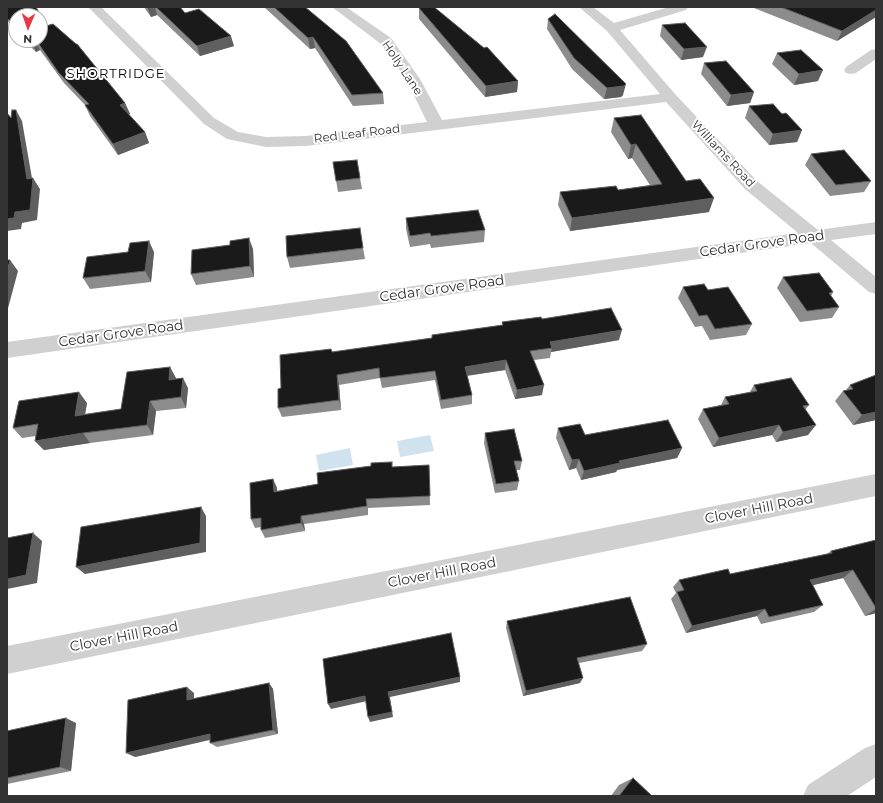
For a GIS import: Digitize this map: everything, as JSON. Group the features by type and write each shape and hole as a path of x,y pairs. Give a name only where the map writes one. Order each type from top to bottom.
{"street":[{"name":"Red Leaf Road","path":"94,7 209,121 232,136 266,142 306,141 436,124 670,97"},
{"name":"Holly Lane","path":"338,7 386,41 413,79 436,124"},
{"name":"Williams Road","path":"585,7 612,28 670,97 751,185 876,287"},
{"path":"612,28 682,7"},
{"path":"851,70 876,53"},
{"name":"Cedar Grove Road","path":"7,350 876,228"},
{"name":"Clover Hill Road","path":"7,660 876,485"},
{"path":"819,796 876,759"}],"water":[{"path":"430,435 434,451 400,457 397,441"},
{"path":"350,448 353,465 319,471 316,455"}],"building":[{"path":"7,7 37,8 8,8 8,19"},
{"path":"156,7 180,7 185,13 199,9 231,36 197,46"},
{"path":"274,7 305,7 346,41 383,93 352,95 313,37 308,38"},
{"path":"434,7 484,48 487,47 518,81 486,86 419,8"},
{"path":"781,7 876,7 876,10 842,31"},
{"path":"555,14 626,84 624,86 607,88 574,58 548,19"},
{"path":"685,23 707,47 684,49 662,25"},
{"path":"53,24 77,44 125,103 120,105 145,132 113,144 85,105 89,104 59,73 42,48 48,48 48,25"},
{"path":"801,50 823,70 799,74 777,53"},
{"path":"726,61 754,92 731,95 704,63"},
{"path":"773,104 782,114 786,113 802,130 773,134 749,106"},
{"path":"12,110 16,110 27,179 33,178 30,210 15,212 14,218 7,219 7,113 11,118"},
{"path":"641,115 686,181 700,179 714,198 572,218 560,192 616,186 618,190 662,184 636,144 631,145 614,118"},
{"path":"844,150 871,181 836,185 811,154"},
{"path":"357,160 360,178 336,181 333,162"},
{"path":"478,210 485,230 431,236 430,233 410,236 406,218"},
{"path":"360,228 363,248 287,257 286,236"},
{"path":"249,238 250,266 191,274 192,250 230,245 230,241"},
{"path":"149,241 145,271 83,278 87,257 128,252 130,243"},
{"path":"7,260 10,260 7,272"},
{"path":"819,273 833,292 829,293 839,307 807,311 783,277"},
{"path":"704,284 708,290 728,287 752,324 715,329 707,315 699,316 683,287"},
{"path":"611,308 622,330 550,342 552,348 530,351 544,385 517,390 506,360 465,367 472,395 441,400 435,371 380,378 379,368 337,375 339,400 278,408 278,389 281,388 280,355 331,349 332,352 432,338 432,335 503,325 502,322 541,317 542,319"},
{"path":"170,367 169,380 183,378 181,397 150,401 147,425 35,441 38,424 13,428 19,401 79,392 75,416 121,409 127,372"},
{"path":"876,375 876,412 862,415 843,391 853,389 850,385"},
{"path":"791,378 809,405 803,406 816,425 783,432 779,425 719,438 703,409 729,404 725,397 757,391 754,385"},
{"path":"668,420 682,448 619,461 620,463 584,471 579,459 572,460 558,428 580,424 585,435"},
{"path":"514,429 522,461 514,461 519,481 496,484 485,433"},
{"path":"392,462 392,467 429,465 430,496 366,499 367,506 301,516 301,523 261,530 261,518 251,519 250,483 273,479 274,492 318,484 317,473 371,466 371,463"},
{"path":"201,507 200,543 76,567 81,527"},
{"path":"33,533 26,575 7,579 7,538"},
{"path":"876,540 876,608 853,570 810,580 823,605 769,617 765,609 692,626 677,592 684,590 679,580 728,569 730,574 832,553 831,551"},
{"path":"630,597 647,644 577,658 583,678 526,691 507,621"},
{"path":"451,633 460,677 388,692 392,712 368,717 365,696 328,704 323,659"},
{"path":"269,683 273,730 210,743 210,734 126,753 128,700 187,687 187,700"},
{"path":"66,718 60,767 7,778 7,731"},
{"path":"633,778 652,796 619,796"}],"district":[{"name":"SHORTRIDGE","path":"116,74"}]}
